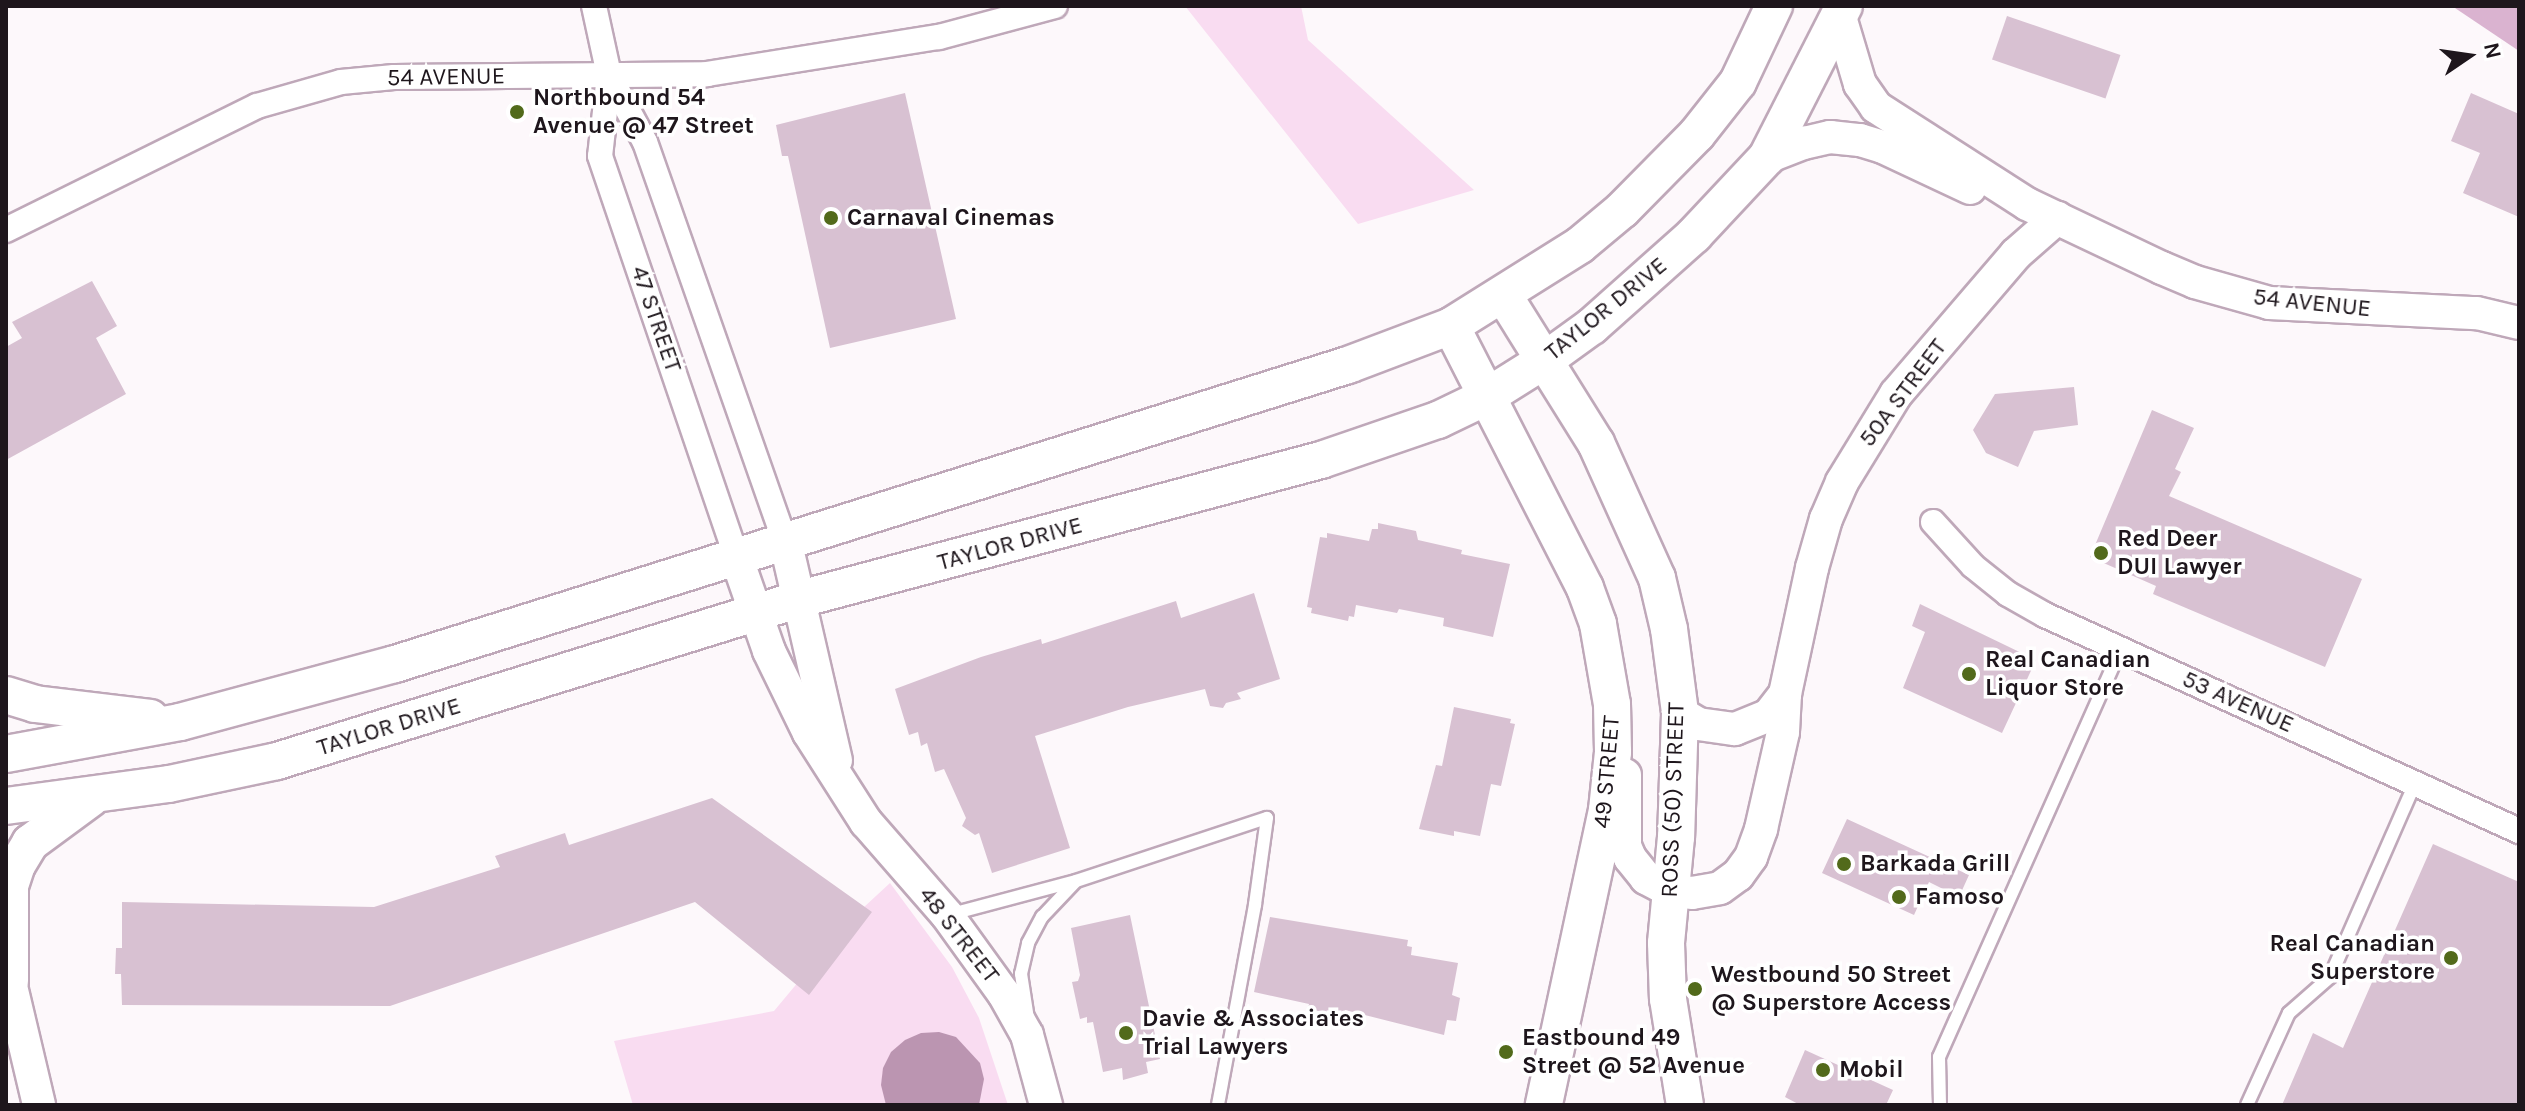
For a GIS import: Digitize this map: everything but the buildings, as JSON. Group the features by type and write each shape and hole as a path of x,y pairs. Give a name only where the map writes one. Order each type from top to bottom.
{"main road":[{"path":"6,754 180,722 395,664 786,544 1348,365 1451,326 1504,296 1580,245 1622,210 1697,134 1738,82 1774,6"},
{"name":"TAYLOR DRIVE","path":"6,806 169,784 277,761 800,599 1321,460 1438,420 1486,397 1545,360 1592,326 1664,263 1767,157 1842,12"},
{"name":"ROSS (50) STREET","path":"1504,296 1596,443 1657,578 1669,629 1680,713 1679,783 1670,891 1668,999 1685,1105"},
{"name":"49 STREET","path":"1451,326 1585,588 1598,624 1612,704 1613,752 1607,810 1544,1105"},
{"path":"6,695 68,710 180,722"},
{"path":"8,973 10,886 17,865 30,843 98,794"}],"street":[{"name":"47 STREET","path":"594,6 609,75 645,142 786,544"},
{"name":"54 AVENUE","path":"6,230 257,106 304,90 394,77 727,71 939,37 1055,6"},
{"path":"1842,12 1860,84 1876,107 2027,204"},
{"name":"47 STREET","path":"609,75 600,156 737,559"},
{"path":"1767,157 1830,137 1860,140 1883,147 1994,199 2027,204"},
{"name":"54 AVENUE","path":"2027,204 2195,282 2269,303 2477,313 2519,323"},
{"name":"50A STREET","path":"1670,891 1692,893 1720,888 1738,875 1751,857 1783,732 1785,694 1819,541 1834,498 1856,455 1896,394 2016,254 2057,218"},
{"name":"53 AVENUE","path":"1933,522 1973,566 2008,594 2054,620 2519,831"},
{"name":"48 STREET","path":"786,544 841,782"},
{"name":"48 STREET","path":"737,559 769,651 809,733 888,850 947,915 1004,994 1027,1035 1046,1105"},
{"path":"1680,713 1698,724 1735,729 1768,716 1785,694"},
{"path":"1612,704 1626,760 1625,846 1638,870 1670,891"},
{"path":"8,973 39,1105"}],"lane":[{"path":"1940,1105 1939,1057 2121,649"},
{"path":"2247,1105 2289,1013 2330,977 2415,783"},
{"path":"947,915 1076,881 1267,818 1255,905 1218,1105"},
{"path":"1027,1035 1028,1006 1022,961 1042,917 1076,881"}],"shaded area":[{"path":"1185,6 1301,6 1308,40 1474,190 1358,224"},
{"path":"2452,6 2519,6 2519,51"},
{"path":"890,883 952,967 979,1018 1008,1105 633,1105 614,1041 774,1011 850,920"},
{"path":"939,1032 956,1037 980,1063 984,1079 979,1105 886,1105 881,1085 883,1068 891,1052 905,1040 921,1033"}],"place":[{"name":"Northbound 54 Avenue @ 47 Street","path":"517,112"},
{"name":"Carnaval Cinemas","path":"831,218"},
{"name":"Red Deer DUI Lawyer","path":"2101,553"},
{"name":"Real Canadian Liquor Store","path":"1969,674"},
{"name":"Barkada Grill","path":"1844,864"},
{"name":"Famoso","path":"1899,897"},
{"name":"Real Canadian Superstore","path":"2451,958"},
{"name":"Westbound 50 Street @ Superstore Access","path":"1695,989"},
{"name":"Davie & Associates Trial Lawyers","path":"1126,1033"},
{"name":"Eastbound 49 Street @ 52 Avenue","path":"1506,1052"},
{"name":"Mobil","path":"1823,1070"}]}
